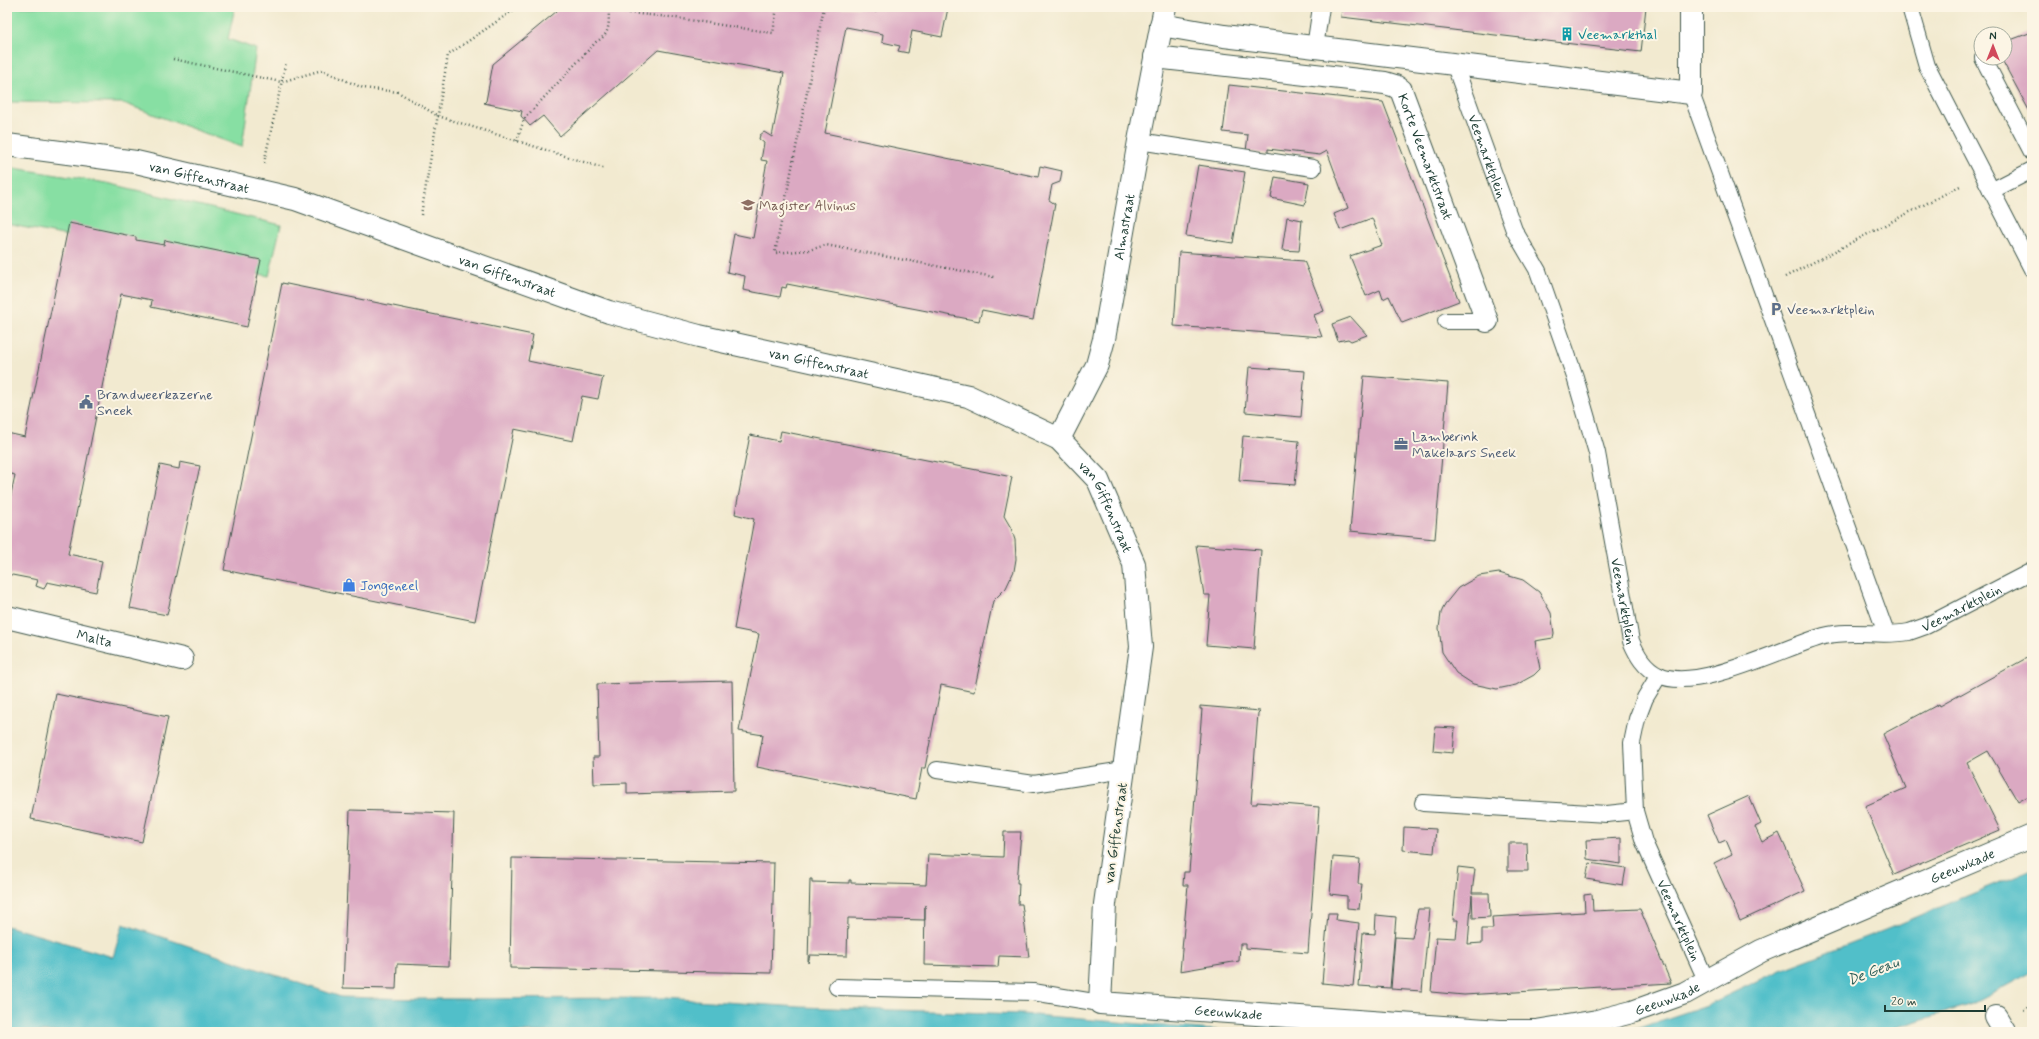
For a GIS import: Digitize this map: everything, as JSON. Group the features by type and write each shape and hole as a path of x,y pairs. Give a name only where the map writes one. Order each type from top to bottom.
{"street":[{"path":"1163,16 1224,36 1691,93 1691,7"},
{"name":"Almastraat","path":"1059,439 1097,365 1104,338 1163,16"},
{"name":"Korte Veemarktstraat","path":"1155,57 1385,83 1395,86 1401,90 1487,321"},
{"name":"van Giffenstraat","path":"7,145 136,162 295,199 609,312 699,336 968,396 1059,439 1098,480 1134,564 1141,647 1105,904 1100,1003"},
{"name":"Malta","path":"7,617 182,659"},
{"name":"Geeuwkade","path":"1100,1003 1438,1028 1500,1031 1536,1030 1582,1024 1632,1012 1685,993 1707,982 1761,950 2032,836"}],"lane":[{"path":"1315,47 1321,7"},
{"path":"1910,7 1927,66 2032,269"},
{"name":"Veemarktplein","path":"1454,63 1514,230 1538,271 1575,377 1597,453 1631,641 1640,660 1659,675 1684,680 1706,678 1824,636 1847,633 1908,632 1926,626 2032,571"},
{"path":"1987,66 2032,152"},
{"path":"1691,93 1886,633"},
{"path":"1139,141 1313,168"},
{"path":"1991,191 2032,170"},
{"path":"1446,321 1487,321"},
{"name":"Veemarktplein","path":"1659,675 1645,698 1637,719 1632,743 1635,811 1644,842 1707,982"},
{"path":"937,770 1034,784 1124,770"},
{"path":"1422,803 1607,814 1635,811"},
{"name":"Geeuwkade","path":"837,987 1033,992 1100,1003"}],"path":[{"path":"416,243 448,55 518,7"},
{"path":"517,141 524,119 596,42 605,37 608,30 609,7"},
{"path":"609,11 670,17 773,33 778,7"},
{"path":"824,7 775,254 809,250 826,245 994,277"},
{"path":"860,7 878,12 879,7"},
{"path":"173,60 282,82 322,70 363,88 398,92 438,116 606,169"},
{"path":"258,191 286,62"},
{"path":"1762,290 1966,183"}],"green space":[{"path":"7,7 235,7 228,39 256,49 242,147 123,103 7,102"},
{"path":"14,168 107,183 281,225 269,276 7,224 7,170"}],"water":[{"name":"De Geau","path":"2032,869 2032,972 1972,1004 1881,1032 1627,1032 1707,1005 1783,969 1885,930"},
{"path":"123,924 341,997 418,999 664,998 800,1007 1022,1014 1237,1032 7,1032 7,926 113,957"}],"building":[{"path":"556,7 948,8 942,37 912,31 908,53 898,51 900,46 882,42 883,34 846,27 825,133 1038,177 1040,166 1062,171 1060,182 1052,185 1049,200 1055,204 1033,320 982,310 979,321 787,284 786,288 782,287 780,297 743,290 745,276 727,272 734,234 753,238 767,161 761,160 764,143 759,139 760,135 764,132 772,137 784,73 658,50 560,136 543,116 530,126 521,116 522,111 484,103 486,101 493,64 557,11"},
{"name":"Veemarkthal","path":"1342,7 1646,7 1641,52 1341,17"},
{"path":"2032,32 2032,116 2005,66 2013,66 2013,39"},
{"path":"1229,85 1383,102 1459,301 1402,323 1389,296 1383,299 1380,290 1366,296 1350,256 1382,245 1372,218 1340,230 1334,214 1348,208 1327,151 1320,155 1268,149 1268,154 1246,151 1248,135 1223,132"},
{"path":"1198,165 1245,172 1233,243 1186,236"},
{"path":"1275,177 1309,183 1305,205 1271,198"},
{"path":"1287,217 1302,220 1299,251 1282,250"},
{"path":"69,223 136,237 136,240 164,245 165,240 261,260 247,327 151,307 152,300 121,294 68,554 102,561 96,592 47,582 44,589 36,586 38,580 7,574 7,513 15,475 7,473 7,433 25,437"},
{"path":"1179,252 1304,261 1324,311 1314,315 1322,337 1174,326"},
{"path":"282,283 533,335 528,361 603,377 598,399 582,396 573,441 514,429 475,621 224,570"},
{"path":"1351,317 1367,335 1351,341 1348,339 1338,341 1332,324"},
{"path":"1249,367 1305,371 1301,417 1245,412"},
{"path":"1364,376 1448,383 1435,539 1350,531"},
{"path":"781,431 1012,477 1004,516 1011,528 1015,540 1016,559 1014,571 1006,588 993,601 974,692 941,685 925,768 922,768 916,799 757,767 763,735 739,731 759,634 734,629 754,519 735,514 750,435 779,441"},
{"path":"1243,436 1299,441 1295,485 1239,481"},
{"path":"180,462 200,466 167,615 130,608 160,465 179,469"},
{"path":"1196,545 1261,550 1254,649 1206,645 1210,595 1204,595"},
{"path":"1499,573 1523,580 1539,592 1551,613 1554,633 1553,638 1535,641 1540,669 1534,675 1516,685 1497,689 1473,684 1456,673 1442,652 1439,628 1441,613 1445,604 1458,588 1479,576"},
{"path":"2032,655 2032,794 2018,802 1988,751 1967,763 2000,830 1894,875 1865,806 1906,788 1883,734 1939,704 1940,706"},
{"path":"732,681 734,791 627,794 627,783 594,784 593,757 599,757 597,684"},
{"path":"56,694 168,717 142,842 31,819"},
{"path":"1200,706 1260,711 1258,713 1251,804 1257,804 1257,802 1319,807 1308,953 1246,948 1246,944 1240,944 1239,961 1180,971 1188,885 1183,885 1184,872 1189,872 1202,709 1200,709"},
{"path":"1435,727 1455,728 1453,753 1433,751"},
{"path":"1749,796 1761,824 1755,827 1762,842 1779,833 1805,891 1740,921 1714,863 1732,854 1726,840 1719,843 1707,815"},
{"path":"350,810 454,813 449,966 397,964 396,989 343,988"},
{"path":"1404,827 1436,829 1434,853 1403,850"},
{"path":"1004,832 1021,832 1017,883 1019,883 1018,904 1022,904 1029,957 999,956 998,967 924,965 925,920 848,918 847,956 810,955 808,963 810,879 812,879 812,882 849,883 849,880 851,880 851,883 926,885 928,854 1003,857"},
{"path":"1621,838 1621,864 1587,859 1586,840"},
{"path":"1508,843 1527,843 1528,871 1508,871"},
{"path":"1333,857 1360,859 1358,884 1362,884 1359,909 1347,908 1347,896 1330,894"},
{"path":"512,858 774,863 771,973 510,968"},
{"path":"1589,863 1626,868 1623,885 1586,879"},
{"path":"1458,867 1475,869 1472,893 1489,893 1490,917 1473,918 1472,895 1468,944 1482,943 1482,929 1493,929 1492,917 1585,912 1584,895 1592,894 1593,911 1640,909 1671,983 1464,995 1431,992 1436,937 1456,938 1458,920 1453,920"},
{"path":"1418,909 1430,909 1422,991 1391,989 1395,937 1412,938"},
{"path":"1328,913 1337,913 1336,920 1359,923 1353,986 1322,983"},
{"path":"1376,915 1396,917 1390,988 1359,986 1363,933 1375,934"}],"place":[{"name":"Veemarkthal","path":"1567,34"},
{"name":"Magister Alvinus","path":"748,205"},
{"name":"Veemarktplein","path":"1776,309"},
{"name":"Brandweerkazerne Sneek","path":"86,402"},
{"name":"Lamberink Makelaars Sneek","path":"1401,444"},
{"name":"Jongeneel","path":"349,585"}]}
